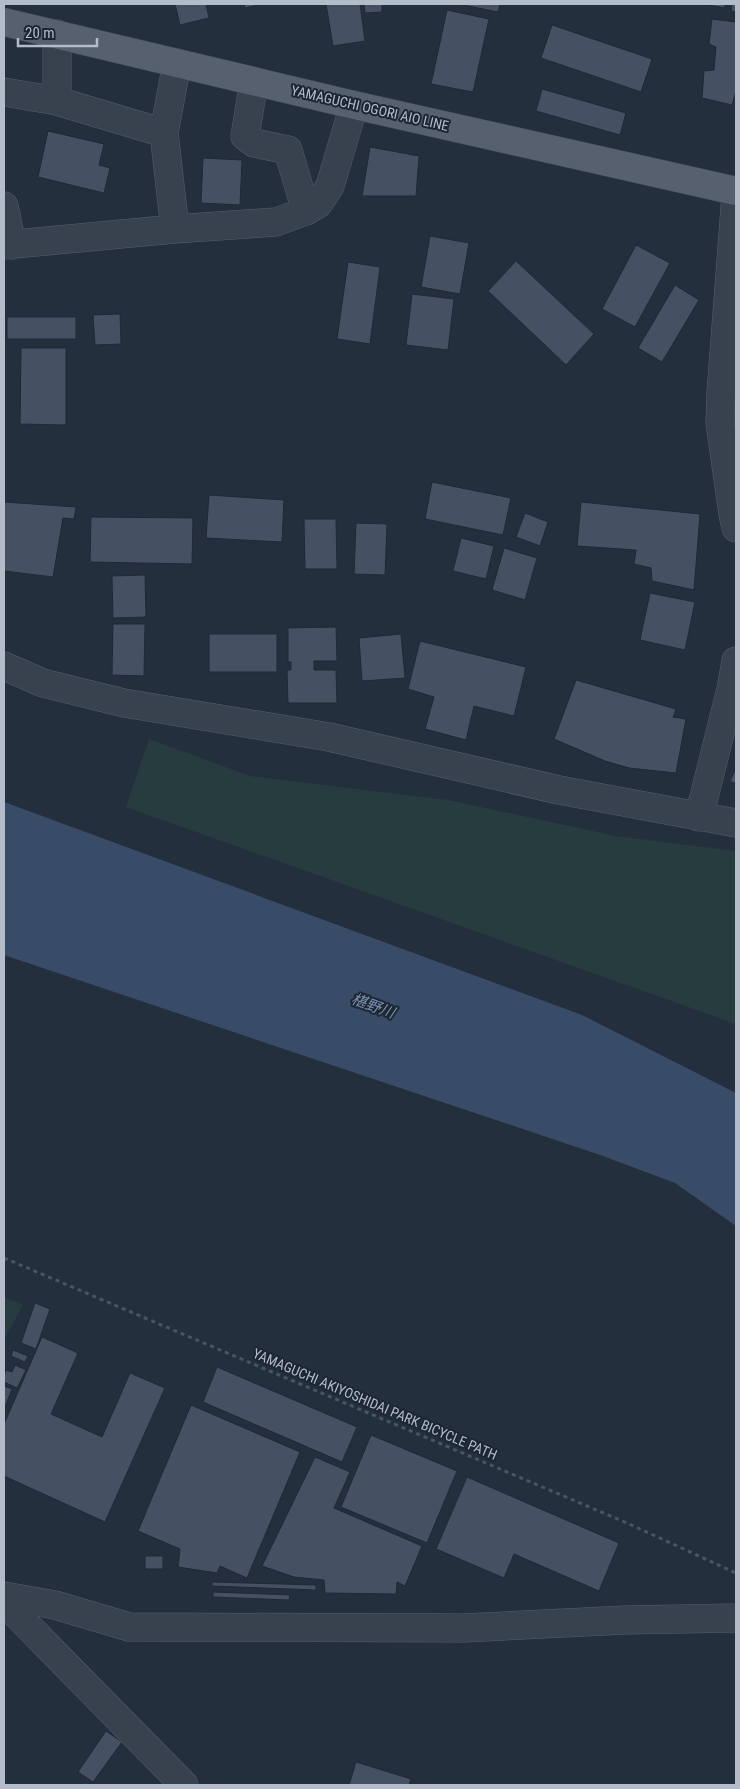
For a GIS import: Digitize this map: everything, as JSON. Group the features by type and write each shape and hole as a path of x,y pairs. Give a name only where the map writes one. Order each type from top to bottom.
{"main road":[{"name":"YAMAGUCHI OGORI AIO LINE","path":"4,22 354,105 736,192"}],"street":[{"path":"57,34 57,100"},
{"path":"175,229 164,133 177,63"},
{"path":"254,81 245,136 254,143 288,150 306,211"},
{"path":"4,92 57,100 164,133"},
{"path":"4,206 8,245 175,229 276,222 306,211 318,204 330,186 354,105"},
{"path":"736,192 720,393 720,423 736,528"},
{"path":"699,817 731,689 736,661"},
{"path":"4,666 43,683 124,703 329,737 559,790 736,823"},
{"path":"4,1596 55,1606 129,1627 464,1628 625,1620 736,1618"},
{"path":"4,1602 184,1785"}],"path":[{"name":"YAMAGUCHI AKIYOSHIDAI PARK BICYCLE PATH","path":"4,1258 627,1523 736,1573"}],"green space":[{"path":"149,739 250,776 448,800 616,836 736,851 736,1024 126,807"},
{"path":"4,1297 23,1305 4,1340"}],"water":[{"name":"椹野川","path":"4,802 582,1015 736,1093 736,1226 675,1183 603,1156 4,955"}],"building":[{"path":"175,4 206,4 209,18 180,25"},
{"path":"244,4 262,4 245,8"},
{"path":"326,4 360,4 365,41 333,46"},
{"path":"364,4 382,4 382,12 365,13"},
{"path":"459,4 500,4 498,12"},
{"path":"702,4 725,4 725,8"},
{"path":"732,4 736,4 736,12 731,11"},
{"path":"447,10 489,19 473,92 431,84"},
{"path":"712,19 736,22 736,91 732,105 702,98 704,71 714,70 716,47 709,44"},
{"path":"552,25 652,59 641,92 541,58"},
{"path":"542,89 626,113 620,135 536,111"},
{"path":"48,131 104,144 99,165 110,168 104,193 38,177"},
{"path":"370,147 419,156 416,196 362,196"},
{"path":"203,158 242,160 240,205 201,203"},
{"path":"430,236 469,243 460,294 421,287"},
{"path":"636,245 670,263 635,327 602,309"},
{"path":"516,261 594,334 566,365 488,291"},
{"path":"348,262 380,267 370,344 337,339"},
{"path":"675,285 699,300 662,362 638,348"},
{"path":"412,294 454,299 448,350 406,345"},
{"path":"120,314 121,344 95,345 93,315"},
{"path":"7,317 76,317 76,339 7,339"},
{"path":"21,348 66,348 66,425 20,424"},
{"path":"432,482 511,498 503,535 425,519"},
{"path":"209,495 284,500 282,542 206,538"},
{"path":"4,502 76,507 74,519 63,518 53,577 4,571"},
{"path":"581,502 700,514 694,590 652,581 651,568 634,564 636,550 577,546"},
{"path":"525,513 548,522 540,546 516,537"},
{"path":"91,517 193,518 192,564 90,562"},
{"path":"304,519 336,519 337,569 305,569"},
{"path":"356,523 387,524 385,575 354,574"},
{"path":"461,538 494,546 486,579 453,571"},
{"path":"504,548 537,558 525,600 492,590"},
{"path":"145,575 146,617 113,618 112,576"},
{"path":"650,593 695,602 685,650 640,640"},
{"path":"113,624 145,624 144,676 112,675"},
{"path":"336,627 337,661 314,661 314,670 336,670 337,703 288,703 287,670 291,670 291,662 288,662 288,628"},
{"path":"209,634 277,634 277,672 209,672"},
{"path":"401,634 405,678 362,681 359,638"},
{"path":"420,641 526,667 514,716 474,706 466,740 425,729 434,697 408,689"},
{"path":"576,680 676,709 673,717 686,719 676,773 629,768 605,761 554,739"},
{"path":"736,768 736,784 730,781"},
{"path":"35,1303 50,1309 36,1349 21,1343"},
{"path":"42,1337 78,1353 51,1414 102,1437 130,1373 165,1388 105,1522 4,1476 4,1424"},
{"path":"13,1350 28,1356 25,1362 11,1356"},
{"path":"15,1365 26,1370 17,1388 4,1382 6,1370 12,1372"},
{"path":"217,1367 357,1427 342,1462 203,1402"},
{"path":"4,1386 12,1389 4,1409"},
{"path":"191,1405 300,1452 247,1578 220,1566 217,1573 178,1567 180,1549 138,1531"},
{"path":"371,1435 457,1471 427,1543 341,1507"},
{"path":"315,1457 350,1472 334,1508 422,1546 405,1586 397,1582 396,1594 325,1593 324,1580 294,1577 262,1566"},
{"path":"467,1477 619,1543 599,1591 514,1554 504,1578 436,1549"},
{"path":"145,1556 163,1556 163,1569 145,1569"},
{"path":"212,1582 316,1585 316,1590 212,1586"},
{"path":"213,1592 290,1595 289,1600 213,1597"},
{"path":"106,1731 122,1742 93,1782 78,1772"},
{"path":"356,1762 411,1779 409,1785 349,1785"}]}
